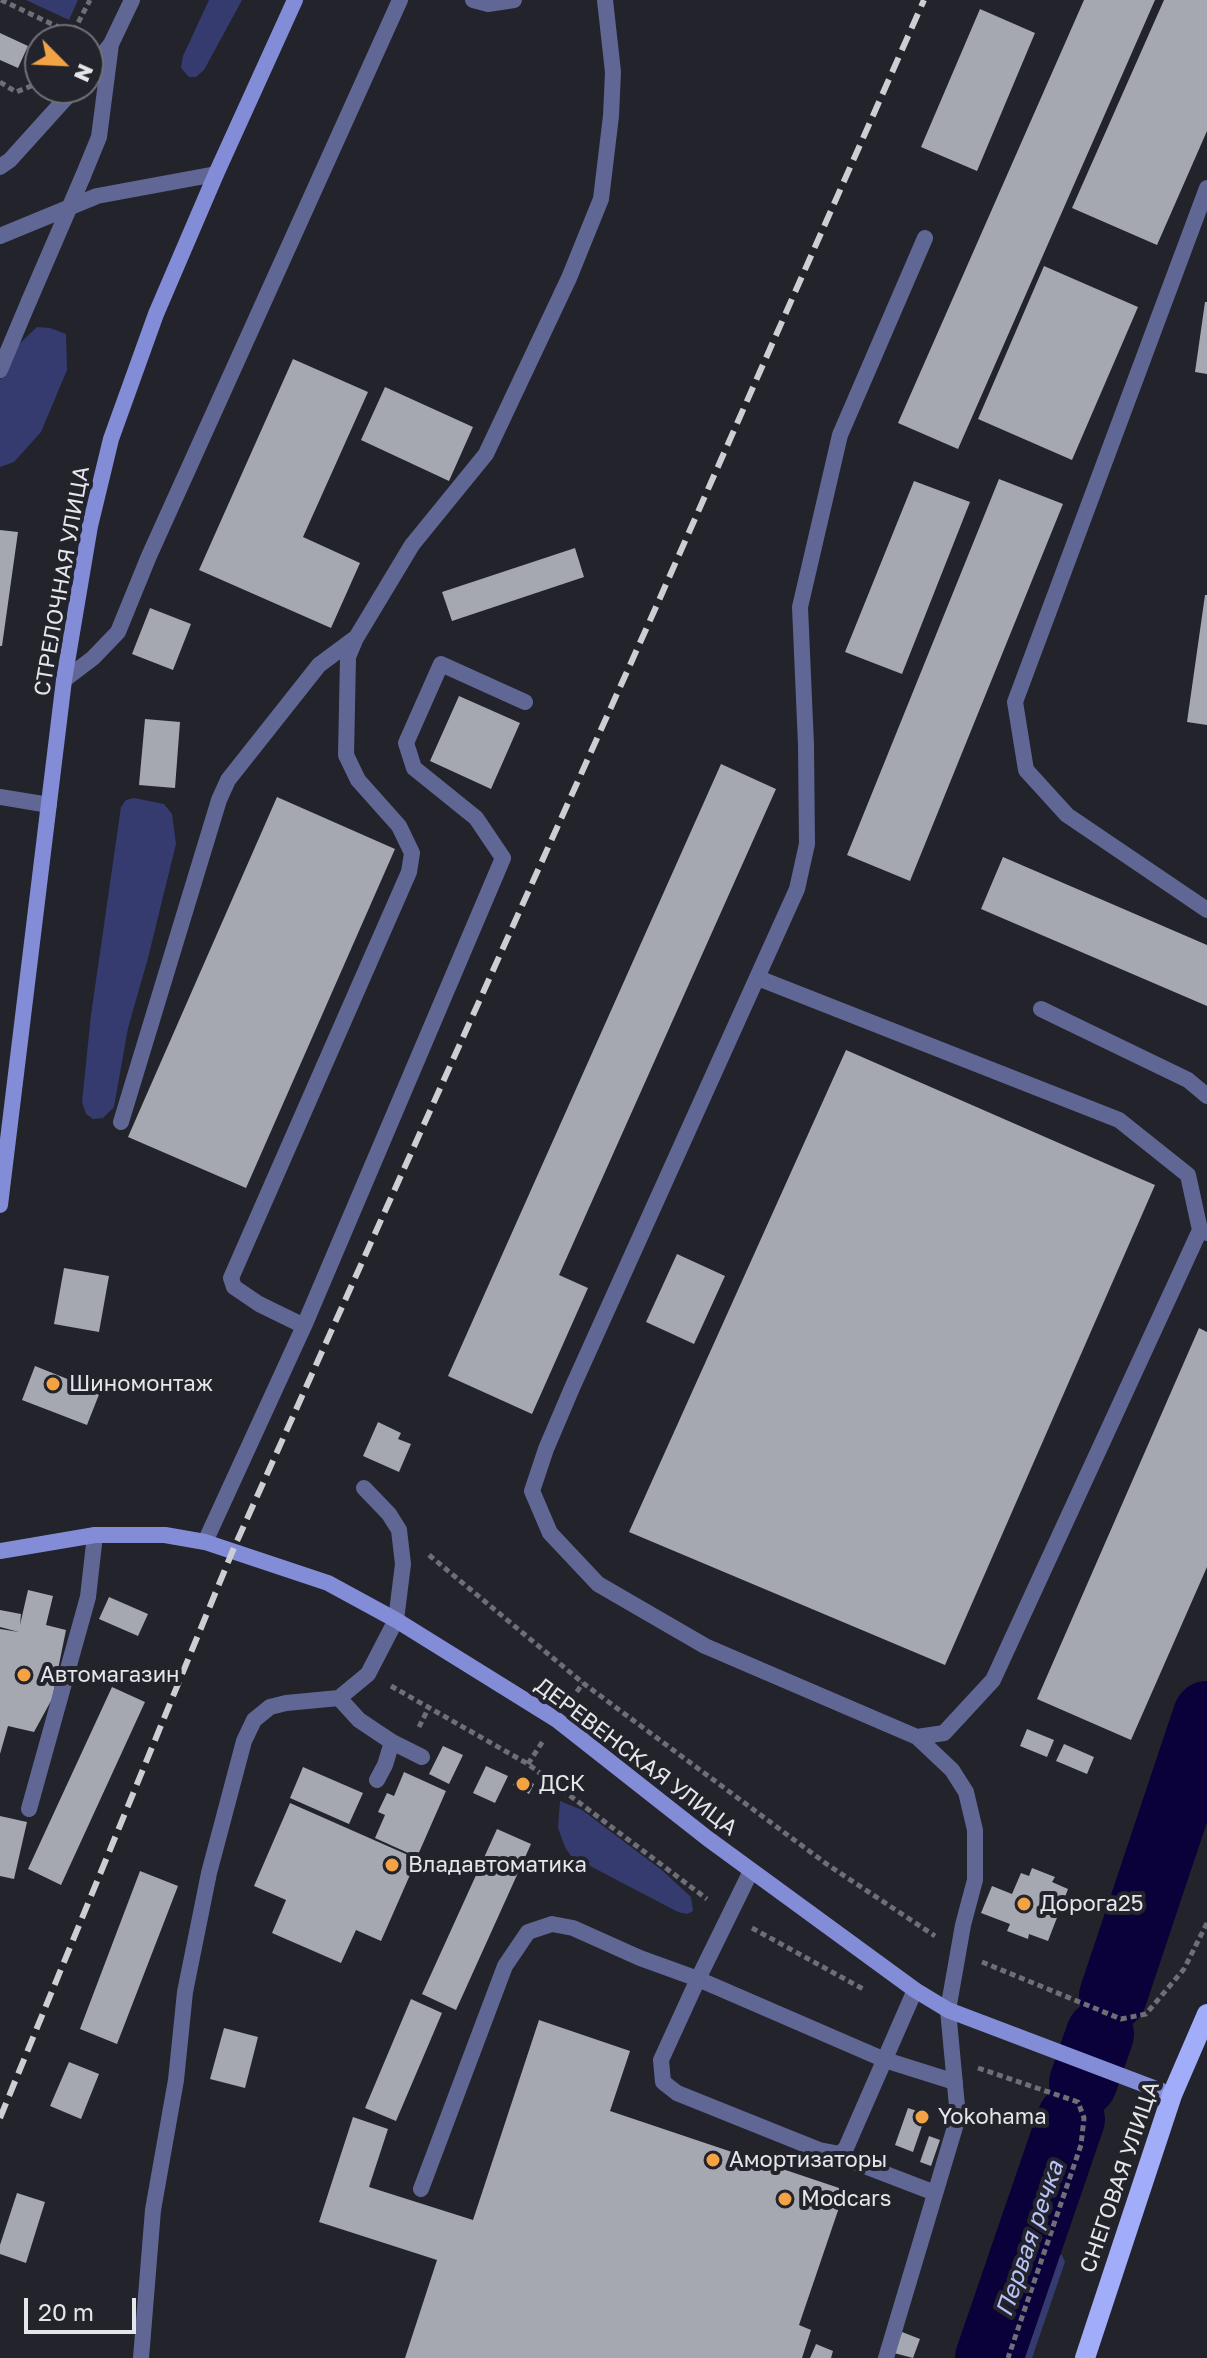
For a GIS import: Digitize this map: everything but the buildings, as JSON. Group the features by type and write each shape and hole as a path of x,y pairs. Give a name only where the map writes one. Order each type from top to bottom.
{"main road":[{"name":"СТРЕЛОЧНАЯ УЛИЦА","path":"0,1205 64,680 87,540 111,439 156,314 295,0"},
{"name":"ДЕРЕВЕНСКАЯ УЛИЦА","path":"0,1551 95,1535 165,1535 205,1542 328,1583 396,1620 557,1720 751,1871 915,1990 951,2011 1166,2093"},
{"name":"СНЕГОВАЯ УЛИЦА","path":"1085,2358 1166,2093 1207,2014"}],"street":[{"path":"104,53 132,0"},
{"path":"64,680 93,658 118,632 149,556 400,0"},
{"path":"473,0 488,4 514,0"},
{"path":"304,1326 259,1304 234,1287 231,1278 409,872 412,853 405,836 358,780 346,755 348,657 356,638 412,545 486,454 569,278 601,199 613,72 605,0"},
{"path":"0,370 99,137 111,44"},
{"path":"0,167 61,104"},
{"path":"0,236 97,196 216,174"},
{"path":"1207,188 1015,702 1026,770 1067,815 1207,910"},
{"path":"886,2358 958,2117 951,2011 958,1952 975,1880 975,1830 966,1792 952,1770 917,1737 705,1646 598,1584 550,1533 532,1491 572,1388 797,889 807,844 800,607 840,435 925,238"},
{"path":"121,1122 223,790 239,764 319,665 356,638"},
{"path":"205,1542 304,1326 503,858 476,818 414,768 406,743 441,664 525,702"},
{"path":"0,797 49,805"},
{"path":"758,978 1119,1120 1188,1175 1203,1231 993,1680 944,1733 917,1737"},
{"path":"1041,1009 1188,1080 1207,1096"},
{"path":"141,2358 153,2210 176,2080 185,1992 209,1873 244,1741 254,1720 270,1707 339,1698 368,1674 396,1620 403,1564 399,1530 389,1514 364,1488"},
{"path":"29,1809 88,1597 95,1535"},
{"path":"339,1698 359,1720 422,1757"},
{"path":"377,1780 392,1742"},
{"path":"751,1871 661,2060 663,2082 677,2093 935,2193"},
{"path":"421,2189 505,1966 528,1932 552,1924 573,1928 640,1958 698,1979 885,2060 955,2082"},
{"path":"831,2153 840,2154 846,2148 915,1990"}],"path":[{"path":"1,0 46,24"},
{"path":"78,24 90,0"},
{"path":"0,82 16,92 24,89"},
{"path":"399,1530 583,1683 828,1865 958,1952 1121,2019 1146,2014 1184,1969 1207,1923"},
{"path":"368,1674 528,1764 729,1915 905,2012"},
{"path":"953,2059 1078,2102 1084,2118 1081,2145 1008,2358"}],"shaded area":[{"path":"26,0 78,0 69,20"},
{"path":"209,0 242,0 204,70 196,77 189,77 181,68 183,56"},
{"path":"37,327 66,334 67,370 41,432 14,462 0,467 0,380 19,344"},
{"path":"134,798 164,804 172,814 176,844 128,1028 114,1107 103,1118 93,1119 86,1114 82,1102 91,1015 121,807 126,800"},
{"path":"560,1801 582,1810 663,1871 691,1897 693,1911 687,1914 678,1912 571,1856 558,1828"},
{"path":"1054,2252 1062,2255 1065,2262 1032,2358 1014,2358 1048,2258"}],"waterway":[{"name":"Первая речка","path":"1113,1996 1207,1715"},
{"name":"Первая речка","path":"1083,2083 1100,2034"},
{"name":"Первая речка","path":"989,2358 1071,2119"}],"railway":[{"path":"0,2118 233,1550 924,0"}],"place":[{"name":"Шиномонтаж","path":"53,1384"},
{"name":"Автомагазин","path":"24,1675"},
{"name":"ДСК","path":"523,1784"},
{"name":"Владавтоматика","path":"392,1865"},
{"name":"Дорога25","path":"1024,1904"},
{"name":"Yokohama","path":"922,2117"},
{"name":"Амортизаторы","path":"713,2160"},
{"name":"Modcars","path":"785,2199"}]}
